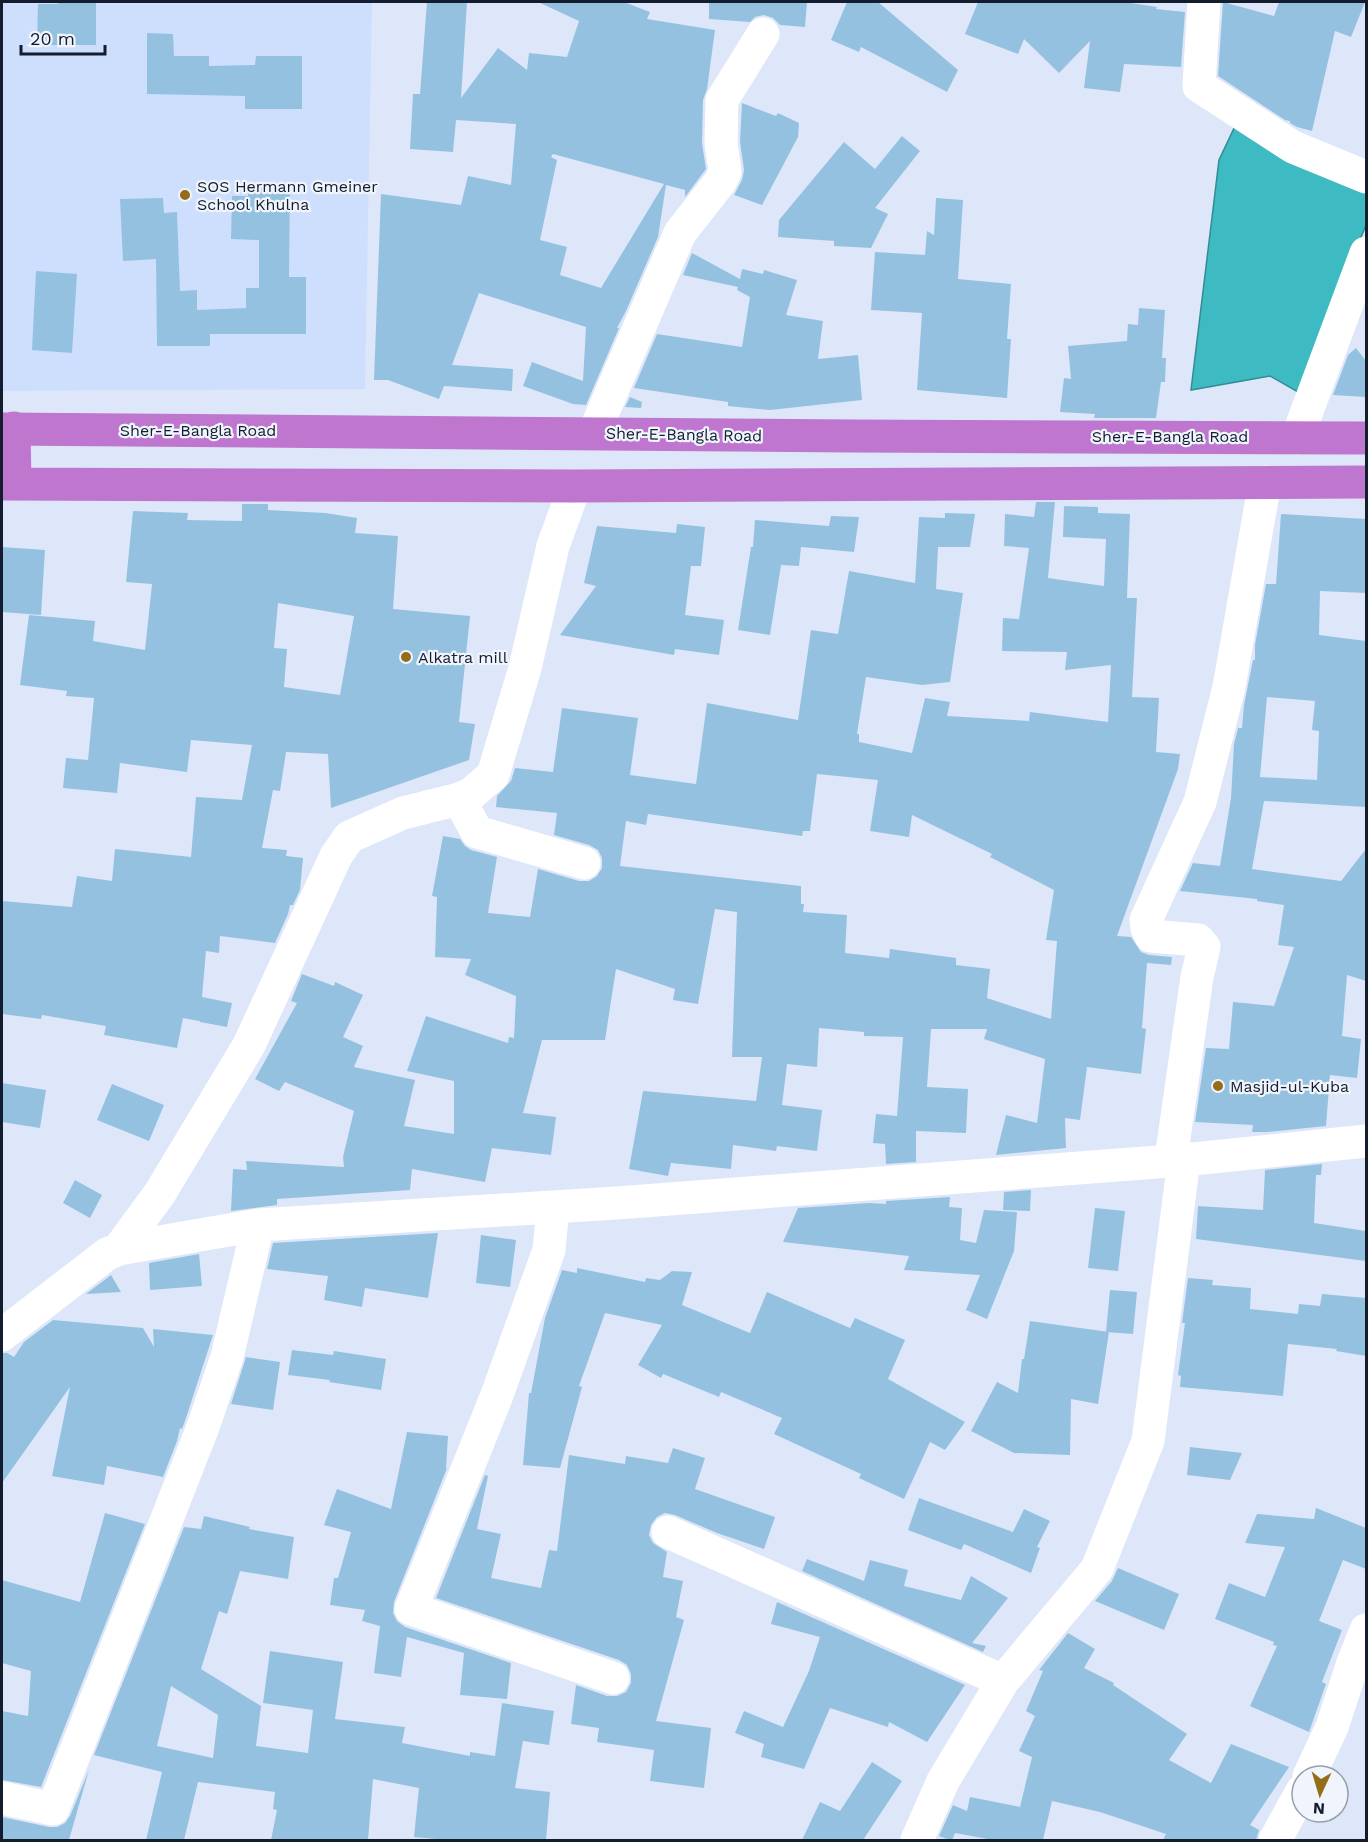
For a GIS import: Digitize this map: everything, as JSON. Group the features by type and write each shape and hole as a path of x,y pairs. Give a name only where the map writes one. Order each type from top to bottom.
{"highway":[{"name":"Sher-E-Bangla Road","path":"8,429 1366,438"},
{"path":"8,429 8,484 575,486 1366,482"}],"street":[{"path":"1204,2 1199,86 1293,147 1366,177"},
{"path":"594,433 680,233 720,182 725,172 721,143 722,100 763,34"},
{"path":"1297,438 1366,253"},
{"path":"917,1840 943,1780 1003,1681 1097,1569 1148,1440 1186,1159 1197,977 1204,947 1198,940 1150,936 1146,920 1200,802 1229,687 1265,482"},
{"path":"119,1249 160,1193 249,1045 336,856 348,837 403,813 471,794 493,775 525,668 554,546 575,486"},
{"path":"459,799 477,832 584,863"},
{"path":"2,1335 107,1254 119,1249 258,1225 553,1207 1186,1159 1366,1141"},
{"path":"553,1207 549,1250 497,1395 411,1609 613,1678"},
{"path":"2,1798 53,1809 203,1427 227,1357 258,1225"},
{"path":"668,1532 1003,1681"},
{"path":"1315,1764 1332,1727 1366,1630"},
{"path":"1275,1840 1290,1813"}],"shaded area":[{"name":"SOS Hermann Gmeiner School Khulna","path":"2,2 372,2 365,389 2,391"}],"water":[{"path":"1236,124 1366,184 1366,225 1298,392 1270,376 1191,390 1219,160"}],"building":[{"path":"58,2 96,2 96,45 37,45 38,4 58,4"},
{"path":"427,2 467,2 461,98 498,48 527,70 529,53 567,57 579,21 538,2 624,2 650,12 647,19 715,30 707,89 703,100 702,143 706,169 685,197 685,190 666,185 658,237 617,328 619,328 586,405 573,404 523,386 532,362 583,381 586,327 479,293 452,365 513,369 512,391 444,386 439,399 388,380 374,380 381,194 461,205 468,176 511,185 516,124 456,120 453,152 410,149 413,94 420,94","holes":["553,154 664,184 601,288 560,275 567,247 540,240 557,160 551,157"]},
{"path":"709,2 807,2 805,27 780,25 773,18 764,15 755,17 750,22 709,19"},
{"path":"847,2 878,2 958,70 947,92 861,47 859,52 831,40"},
{"path":"978,2 1131,2 1157,7 1156,9 1185,12 1181,67 1124,64 1120,92 1084,88 1090,41 1059,73 1024,39 1018,54 965,34"},
{"path":"1223,2 1274,16 1279,2 1365,2 1351,37 1335,31 1312,131 1290,123 1218,76"},
{"path":"147,33 173,34 174,56 209,56 209,66 255,65 256,56 302,56 302,109 245,109 245,96 147,94"},
{"path":"742,103 776,116 778,113 799,123 798,137 762,205 734,195 742,180 744,170 740,142"},
{"path":"902,136 920,151 875,208 888,214 871,248 834,246 834,241 778,237 779,220 844,142 875,169"},
{"path":"248,183 290,184 289,277 306,277 306,334 210,334 210,346 157,346 156,259 123,261 120,199 163,198 164,213 177,212 180,291 197,290 197,310 246,308 246,288 259,288 259,240 231,239 232,196 248,196"},
{"path":"936,198 963,200 958,279 1011,284 1007,339 1011,339 1007,398 917,390 922,313 871,310 875,252 925,255 927,231 934,235"},
{"path":"692,253 740,279 742,269 763,274 764,270 797,280 786,315 823,321 818,359 858,355 862,400 770,410 728,406 728,402 634,388 657,334 742,347 750,297 737,290 738,287 683,275"},
{"path":"36,271 77,274 72,353 32,350"},
{"path":"1139,308 1165,310 1162,358 1166,358 1165,382 1161,382 1156,418 1094,418 1095,414 1060,412 1064,378 1071,379 1068,346 1127,341 1128,324 1138,325"},
{"path":"1356,348 1366,361 1366,397 1333,395 1348,355"},
{"path":"630,397 642,402 641,408 625,407"},
{"path":"1036,502 1055,502 1048,578 1104,586 1106,539 1063,537 1064,506 1098,507 1098,513 1130,514 1127,598 1137,598 1132,697 1159,698 1156,752 1180,754 1178,769 1117,936 1131,937 1141,952 1172,957 1171,965 1147,963 1142,1028 1146,1029 1141,1074 1087,1067 1080,1120 1065,1118 1066,1148 996,1155 1006,1115 1037,1123 1045,1059 984,1039 987,1029 931,1029 927,1087 968,1089 966,1133 916,1131 916,1162 886,1164 885,1144 873,1143 876,1114 897,1116 903,1037 864,1036 864,1032 819,1028 817,1067 787,1064 782,1105 822,1110 817,1151 777,1146 776,1151 733,1145 731,1169 671,1163 668,1176 629,1169 643,1091 756,1101 762,1057 732,1057 737,912 715,909 698,1004 673,1000 675,989 616,969 605,1040 542,1040 523,1113 556,1117 551,1155 492,1148 485,1182 412,1169 410,1190 277,1199 277,1205 231,1211 233,1169 247,1170 246,1161 344,1167 343,1157 354,1111 285,1082 279,1091 255,1079 297,1003 291,1001 302,974 334,986 335,982 363,995 343,1037 363,1046 354,1067 415,1080 404,1126 454,1134 454,1081 407,1071 426,1016 508,1043 509,1037 514,1038 516,996 465,975 471,959 435,957 437,897 432,896 443,836 460,839 471,850 497,857 488,913 530,917 538,869 579,881 589,881 597,876 602,868 602,858 598,850 589,845 554,835 557,813 496,807 497,796 511,781 515,768 553,772 562,708 638,718 630,775 696,784 707,703 798,720 811,630 838,634 849,571 915,583 919,517 945,518 945,513 975,514 970,547 938,547 936,589 963,593 950,682 922,685 866,677 857,734 859,734 859,742 912,753 925,698 950,702 947,716 1029,721 1030,712 1108,722 1111,665 1065,670 1067,652 1002,651 1003,618 1019,619 1029,548 1004,546 1005,514 1034,517","holes":["817,774 878,780 870,831 909,837 912,815 992,854 990,857 1054,890 1046,940 1057,941 1051,1019 987,998 990,969 956,965 956,958 890,949 889,958 845,953 847,915 803,912 801,886 620,866 626,821 646,825 648,814 802,836 803,831 810,831"]},
{"path":"242,504 268,504 268,510 325,513 357,518 355,533 398,536 393,609 470,616 459,722 475,724 469,760 331,808 328,754 286,752 280,791 273,790 262,848 287,850 286,856 303,858 300,890 293,905 290,905 275,943 220,936 219,953 206,951 202,997 232,1003 227,1027 183,1018 177,1048 104,1035 106,1026 42,1015 41,1019 2,1014 2,901 72,907 77,876 112,881 115,849 191,857 196,797 242,800 252,745 191,740 187,772 120,763 117,793 63,788 66,758 88,760 94,698 66,696 67,691 20,685 29,615 95,621 93,641 145,650 152,584 126,582 133,511 188,513 187,520 242,521","holes":["278,603 354,616 340,695 284,687 287,649 274,648"]},
{"path":"1281,514 1366,519 1366,593 1320,591 1319,635 1366,641 1366,807 1264,801 1252,869 1341,881 1366,849 1366,981 1347,975 1342,1036 1361,1039 1357,1078 1330,1075 1326,1126 1252,1132 1253,1125 1195,1122 1206,1048 1229,1049 1233,1002 1274,1006 1294,947 1278,945 1284,905 1257,901 1257,899 1180,891 1193,863 1220,866 1231,798 1234,744 1238,728 1242,728 1244,705 1253,660 1255,660 1255,645 1266,584 1276,584","holes":["1267,697 1315,701 1312,730 1319,731 1317,780 1260,777"]},
{"path":"831,516 859,517 854,552 801,547 799,566 781,565 770,635 738,630 751,547 753,547 755,520 829,526"},
{"path":"677,524 705,527 701,566 691,566 685,615 724,620 719,655 675,649 674,655 560,635 596,586 584,583 597,526 676,533"},
{"path":"2,547 45,550 41,615 2,612"},
{"path":"2,1083 46,1090 40,1128 2,1122"},
{"path":"112,1084 164,1105 149,1141 97,1120"},
{"path":"1322,1164 1321,1175 1316,1175 1314,1223 1366,1231 1366,1261 1196,1239 1198,1206 1263,1210 1265,1170"},
{"path":"75,1180 102,1195 90,1218 63,1203"},
{"path":"1031,1190 1030,1211 1003,1210 1004,1192"},
{"path":"950,1197 949,1207 962,1208 960,1240 976,1243 984,1210 1017,1212 1014,1251 987,1319 966,1310 980,1275 904,1270 909,1256 783,1242 798,1208 886,1204 886,1201"},
{"path":"1095,1208 1125,1211 1118,1271 1088,1268"},
{"path":"438,1233 428,1298 365,1288 362,1307 324,1300 328,1276 267,1269 273,1243"},
{"path":"481,1235 516,1240 510,1287 476,1283"},
{"path":"199,1254 202,1286 150,1290 149,1263"},
{"path":"577,1268 645,1282 646,1278 660,1280 672,1271 692,1272 682,1305 750,1333 767,1292 850,1328 855,1318 905,1340 888,1379 965,1422 945,1450 930,1442 904,1499 859,1478 861,1474 774,1434 782,1418 721,1392 719,1397 663,1374 661,1378 638,1365 662,1325 605,1313 579,1386 582,1387 560,1468 523,1465 529,1393 531,1393 545,1318 562,1270 577,1273"},
{"path":"111,1275 121,1292 86,1294"},
{"path":"1188,1278 1213,1280 1212,1285 1251,1288 1250,1309 1298,1314 1299,1304 1320,1306 1322,1294 1366,1298 1366,1356 1336,1351 1337,1349 1288,1344 1283,1396 1180,1387 1181,1376 1178,1375"},
{"path":"1110,1290 1137,1292 1133,1334 1106,1332"},
{"path":"53,1320 143,1328 154,1347 153,1329 213,1335 185,1421 182,1429 180,1428 163,1477 107,1466 104,1485 52,1476 70,1387 2,1483 2,1353 14,1357 24,1342"},
{"path":"1030,1321 1109,1332 1098,1404 1071,1399 1070,1455 1014,1453 971,1431 997,1382 1018,1393"},
{"path":"292,1350 333,1355 334,1351 386,1359 381,1390 288,1375"},
{"path":"246,1357 280,1362 273,1410 231,1404"},
{"path":"407,1432 448,1436 447,1468 394,1602 393,1613 397,1621 405,1627 511,1663 507,1699 460,1695 464,1653 407,1637 401,1677 374,1673 380,1626 362,1621 365,1610 330,1605 334,1578 338,1578 351,1532 324,1525 337,1489 391,1509"},
{"path":"1190,1447 1242,1453 1230,1480 1187,1475"},
{"path":"673,1448 705,1458 695,1489 775,1517 764,1549 717,1533 675,1515 665,1513 657,1517 651,1525 649,1535 653,1543 667,1552 663,1577 683,1581 676,1617 684,1620 656,1721 711,1728 704,1788 650,1781 654,1750 597,1742 599,1728 571,1724 576,1685 607,1696 617,1696 626,1692 631,1683 631,1674 627,1665 619,1660 436,1598 485,1475 488,1476 477,1529 501,1534 491,1578 541,1588 549,1550 557,1551 569,1455 625,1464 626,1456 668,1463"},
{"path":"919,1498 1013,1532 1024,1509 1050,1521 1037,1547 1040,1548 1031,1573 964,1544 961,1550 908,1530"},
{"path":"1316,1508 1366,1528 1366,1569 1343,1560 1319,1621 1342,1630 1322,1682 1326,1684 1309,1732 1250,1706 1277,1646 1273,1645 1274,1642 1215,1619 1229,1583 1265,1597 1285,1547 1245,1543 1257,1514 1314,1519"},
{"path":"105,1513 145,1524 41,1787 2,1780 2,1711 28,1716 31,1671 2,1663 2,1580 80,1602"},
{"path":"204,1516 250,1527 249,1529 294,1537 288,1579 240,1571 227,1614 219,1611 201,1669 261,1706 256,1746 308,1753 313,1710 263,1703 270,1651 343,1662 335,1719 405,1727 402,1743 470,1756 470,1752 495,1756 502,1703 554,1711 549,1745 523,1741 515,1788 550,1792 546,1840 446,1840 414,1837 419,1788 373,1779 368,1840 271,1840 277,1810 273,1809 275,1792 198,1782 184,1840 146,1840 162,1772 94,1755 184,1527 201,1529","holes":["171,1686 218,1715 213,1758 157,1746"]},
{"path":"807,1559 864,1581 870,1560 908,1570 904,1586 961,1600 971,1576 1008,1598 972,1643 986,1646 983,1652 802,1571"},
{"path":"1118,1568 1179,1594 1164,1630 1095,1601 1112,1581"},
{"path":"777,1602 965,1685 927,1742 889,1722 888,1727 830,1708 804,1769 761,1757 764,1744 735,1733 744,1711 783,1727 809,1671 820,1637 771,1624"},
{"path":"1068,1633 1095,1649 1084,1668 1114,1683 1113,1685 1187,1734 1169,1760 1211,1783 1231,1744 1289,1767 1250,1825 1259,1830 1256,1840 1163,1840 1166,1834 1100,1812 1052,1801 1043,1840 993,1840 955,1833 952,1840 939,1836 953,1805 967,1811 970,1797 1020,1807 1032,1757 1019,1751 1035,1716 1026,1711 1043,1671 1039,1670"},
{"path":"872,1762 902,1781 863,1840 802,1840 820,1802 840,1811"},
{"path":"89,1770 69,1840 2,1840 2,1817 49,1827 57,1827 65,1823"}],"place":[{"name":"SOS Hermann Gmeiner School Khulna","path":"185,195"},
{"name":"Alkatra mill","path":"406,657"},
{"name":"Masjid-ul-Kuba","path":"1218,1086"}]}
